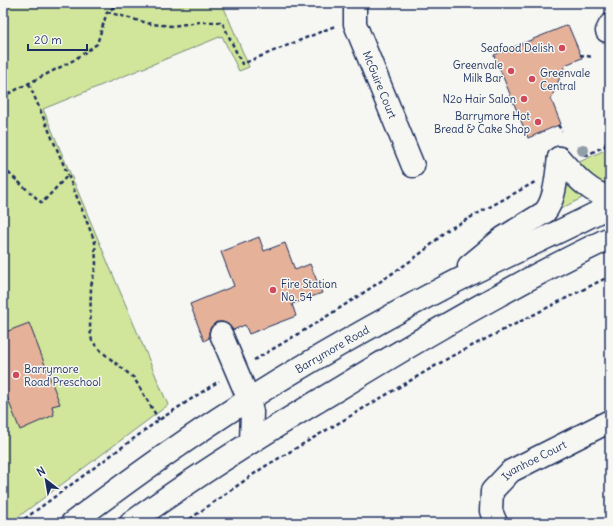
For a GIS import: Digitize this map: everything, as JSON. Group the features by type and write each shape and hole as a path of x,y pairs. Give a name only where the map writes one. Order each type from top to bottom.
{"street":[{"name":"McGuire Court","path":"355,13 413,166"},
{"path":"444,288 503,238 545,212 550,205 562,169 594,192 610,198"},
{"name":"Barrymore Road","path":"72,523 124,484 218,420 324,354 444,288 610,206"},
{"path":"131,523 154,506 251,442 387,359 495,297 610,238"},
{"path":"220,334 249,400 252,412 251,442"},
{"name":"Ivanhoe Court","path":"496,523 491,511 492,491 512,472 610,421"}],"path":[{"path":"3,98 6,95 74,60 97,44 107,12 120,3"},
{"path":"107,12 150,24 165,26 199,22 222,22 242,64 339,25 355,13"},
{"path":"580,55 593,57"},
{"path":"29,84 95,242 96,265 91,286 90,329 92,342 134,378 159,420"},
{"path":"558,125 562,131"},
{"path":"437,239 444,232 464,220 605,146 610,132"},
{"path":"605,146 610,151"},
{"path":"3,168 42,203 68,175"},
{"path":"184,523 264,467 452,356 610,276"}],"green space":[{"path":"3,3 222,3 249,67 239,71 222,36 43,109 168,405 10,523 3,523"},
{"path":"605,150 610,155 609,186 604,186 575,164"},
{"path":"559,174 582,198 560,209 558,208"}],"building":[{"name":"Greenvale Central","path":"568,25 582,58 565,65 551,99 561,124 528,138 494,55"},
{"name":"Fire Station No. 54","path":"259,237 264,251 285,243 295,270 310,264 322,293 292,304 296,316 249,334 245,325 233,330 228,324 216,322 211,327 209,338 204,341 190,304 234,286 221,252"},
{"path":"29,323 60,404 52,406 54,415 20,430 3,387 3,333"}],"place":[{"name":"Seafood Delish","path":"562,48"},
{"name":"Greenvale Milk Bar","path":"511,71"},
{"name":"Greenvale Central","path":"532,79"},
{"name":"N2o Hair Salon","path":"524,99"},
{"name":"Barrymore Hot Bread & Cake Shop","path":"538,122"},
{"name":"Fire Station No. 54","path":"273,290"},
{"name":"Barrymore Road Preschool","path":"16,375"}]}
